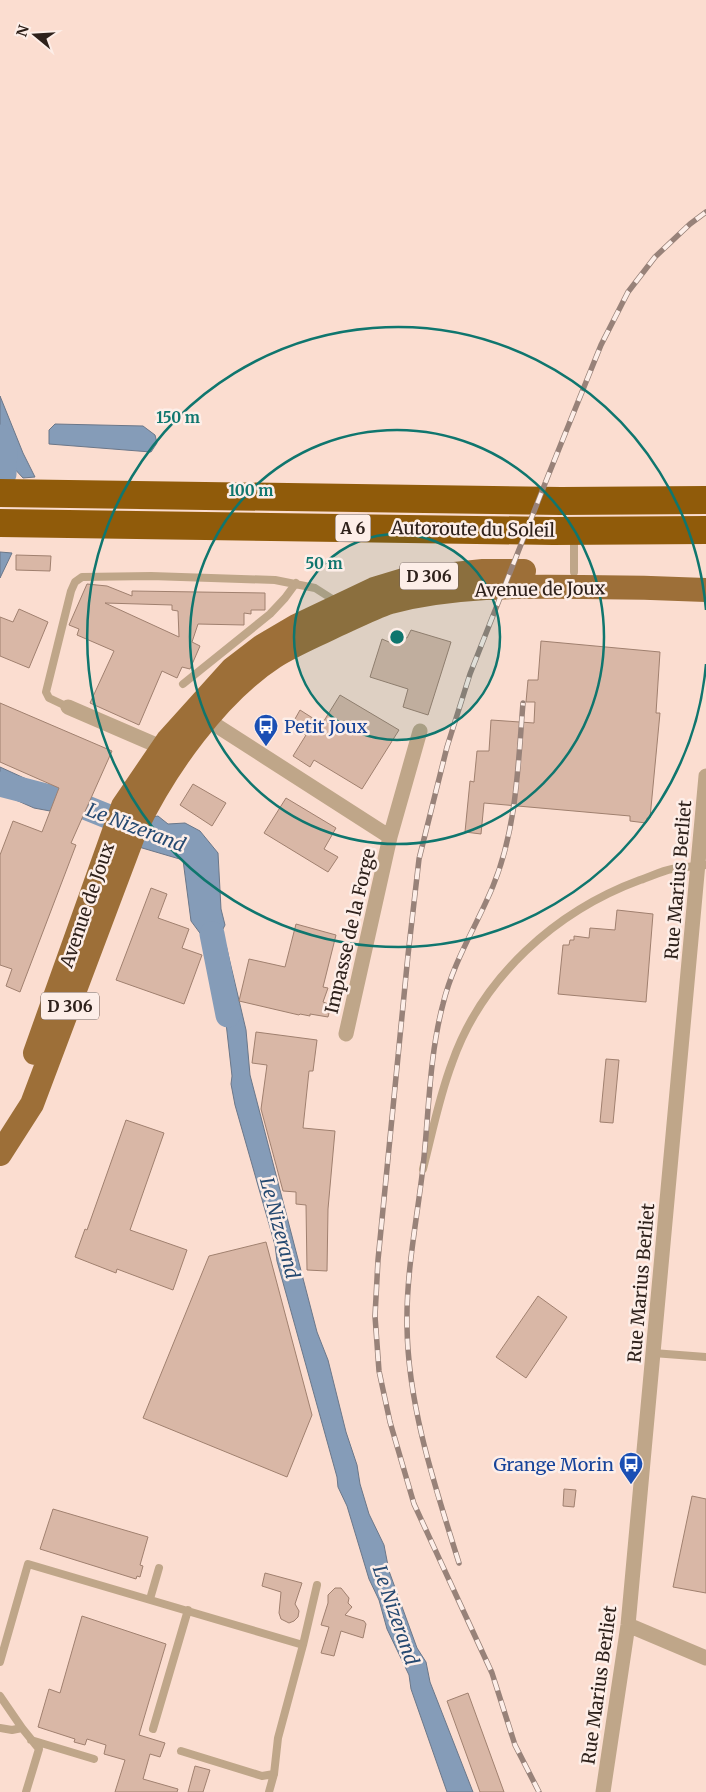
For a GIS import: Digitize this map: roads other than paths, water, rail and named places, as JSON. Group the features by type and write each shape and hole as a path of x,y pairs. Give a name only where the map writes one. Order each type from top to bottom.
{"highway":[{"name":"Autoroute du Soleil","path":"0,493 561,501 706,500"},
{"name":"Autoroute du Soleil","path":"0,523 706,530"}],"main road":[{"name":"Avenue de Joux","path":"0,1127 22,1089 133,810 157,787 171,751 200,715 274,657 344,613 374,589 406,579 483,571 706,575"},
{"name":"Avenue de Joux","path":"344,613 452,591 510,586 706,590"},
{"name":"Avenue de Joux","path":"0,1154 32,1104 118,847"}],"street":[{"path":"68,707 171,751"},
{"name":"Impasse de la Forge","path":"200,715 390,837"},
{"name":"Impasse de la Forge","path":"346,1034 390,837 420,731"},
{"name":"Rue Marius Berliet","path":"603,1792 628,1626 653,1353 702,865 706,776"},
{"path":"628,1626 706,1658"}],"lane":[{"path":"574,530 574,572"},
{"path":"68,707 49,698 46,692 70,591 75,582 82,577 92,575 161,576 296,583 315,588 344,613"},
{"path":"182,684 270,614 286,598 296,583"},
{"path":"423,1169 452,1062 463,1037 484,1002 509,969 541,936 581,907 624,886 670,869 702,865"},
{"path":"653,1353 706,1357"},
{"path":"0,1662 28,1564 304,1645"},
{"path":"150,1599 159,1568"},
{"path":"269,1792 274,1774 278,1738 304,1645 317,1585"},
{"path":"153,1729 188,1610"},
{"path":"0,1696 39,1750 26,1792"},
{"path":"0,1728 12,1730 22,1728"},
{"path":"31,1740 94,1759"},
{"path":"182,1751 262,1776 274,1774"}],"water":[{"path":"0,396 35,477 23,478 12,466 0,467"},
{"path":"55,424 143,426 155,435 157,443 151,452 49,444 49,430"},
{"path":"0,552 12,553 0,578"},
{"path":"0,767 57,793 50,811 34,808 0,793"},
{"path":"158,816 168,824 185,823 200,831 218,853 221,909 225,925 221,933 223,946 226,945 246,1030 250,1075 317,1332 328,1360 369,1514 384,1545 389,1571 417,1648 426,1662 430,1682 473,1792 447,1792 411,1689 409,1675 387,1629 379,1600 369,1579 347,1506 338,1487 337,1477 277,1261 275,1245 235,1105 231,1084 232,1076 220,970 208,944 191,921 183,860 132,845 140,819"}],"waterway":[{"name":"Le Nizerand","path":"0,437 5,447 4,474"},
{"name":"Le Nizerand","path":"0,784 77,804 139,829"},
{"name":"Le Nizerand","path":"212,934 228,1015"}],"railway":[{"path":"539,1792 515,1745 492,1673 414,1504 390,1422 379,1371 375,1316 378,1260 408,955 419,859 447,747 470,674 548,476 601,345 628,292 655,257 690,224 706,212"},
{"path":"459,1563 424,1446 412,1386 407,1326 408,1286 438,1024 447,988 459,958 487,901 507,842 518,772 523,703"}],"place":[{"name":"Petit Joux","path":"266,747"},
{"name":"Grange Morin","path":"631,1485"}]}
